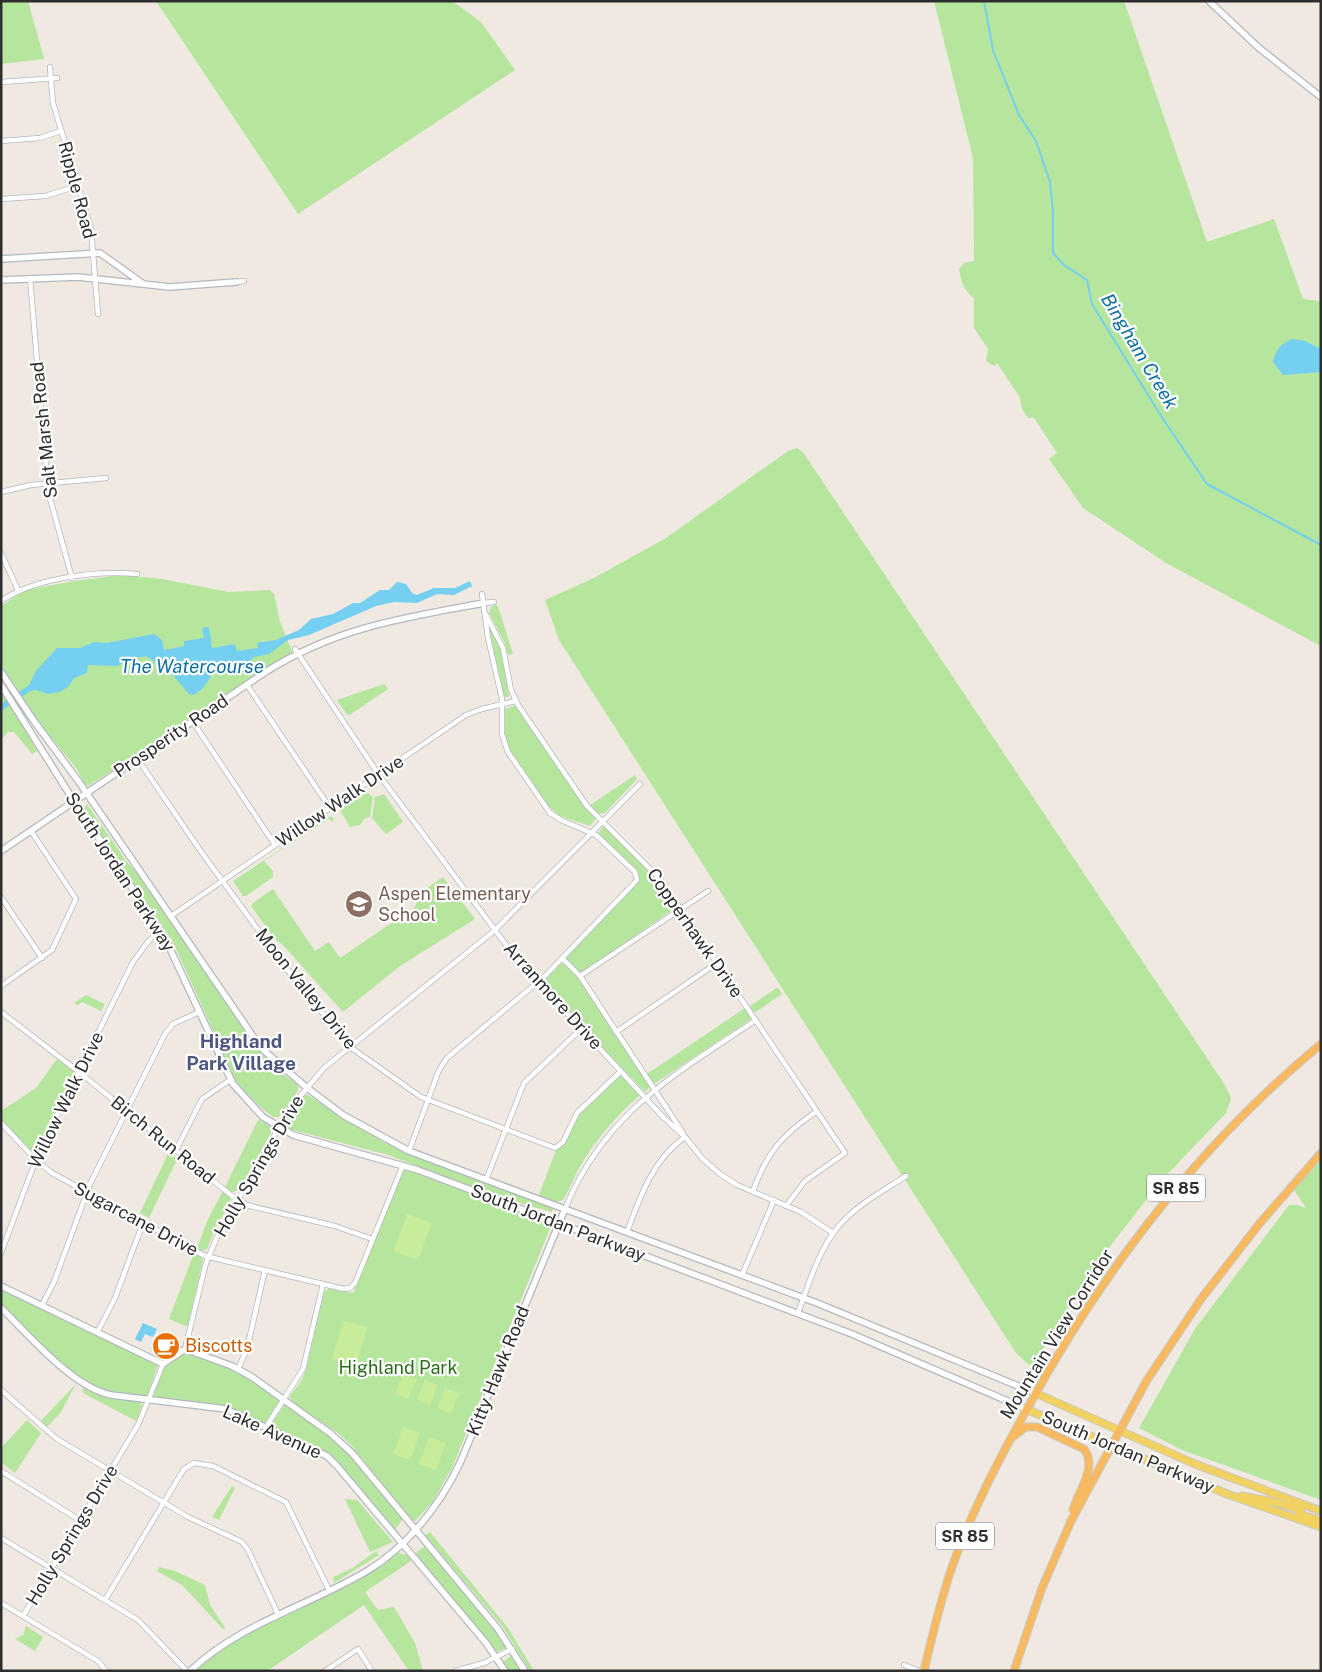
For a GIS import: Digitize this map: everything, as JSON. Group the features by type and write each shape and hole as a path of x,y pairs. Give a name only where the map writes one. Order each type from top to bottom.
{"highway":[{"name":"Mountain View Corridor","path":"922,1671 948,1578 974,1513 1026,1409 1096,1292 1159,1208 1241,1116 1321,1044"},
{"path":"1014,1671 1042,1588 1071,1520 1147,1380 1201,1300 1266,1216 1321,1153"},
{"path":"1005,1448 1019,1431 1034,1426 1078,1444 1084,1449 1088,1456 1090,1467 1071,1520"}],"main road":[{"name":"South Jordan Parkway","path":"1035,1393 1300,1512 1321,1528"},
{"name":"South Jordan Parkway","path":"1026,1409 1112,1447 1227,1494 1300,1512 1321,1512"},
{"path":"1300,1512 1321,1521"}],"street":[{"path":"1209,1 1259,48 1321,97"},
{"name":"Ripple Road","path":"50,67 52,97 91,229 98,314"},
{"path":"1,82 58,78"},
{"path":"1,141 40,138 62,131"},
{"path":"1,199 45,196 78,186"},
{"path":"1,259 94,254 108,257 134,279 146,285"},
{"path":"1,280 66,276 181,287 244,281"},
{"name":"Salt Marsh Road","path":"30,278 47,484 72,578"},
{"path":"1,492 47,484 106,478"},
{"path":"1,553 18,590"},
{"path":"1,601 18,590 34,585 72,578 124,573 137,574"},
{"name":"Copperhawk Drive","path":"482,594 488,638 502,704 502,734 506,748 544,806 561,820 592,832 635,872 637,878 635,883 562,958"},
{"name":"Prosperity Road","path":"1,851 75,802 86,792 297,652 333,637 371,625 494,602"},
{"name":"Copperhawk Drive","path":"486,616 504,648 511,690 515,701 584,803 658,876 845,1153 805,1181 786,1206"},
{"name":"Arranmore Drive","path":"297,652 379,775 494,931 581,1029 685,1137 702,1158 720,1174 786,1206 833,1233"},
{"name":"South Jordan Parkway","path":"1,672 4,684 86,792 261,1048 306,1087 351,1120 409,1151 803,1298 1035,1393"},
{"path":"247,685 330,808"},
{"name":"Willow Walk Drive","path":"171,916 466,715 515,701"},
{"name":"South Jordan Parkway","path":"25,714 75,802 160,930 230,1080 256,1111 278,1128 299,1137 403,1165 798,1313 888,1348 1026,1409"},
{"path":"193,722 275,845"},
{"name":"Moon Valley Drive","path":"137,758 222,881 286,968 350,1047 428,1100 552,1148 558,1147 563,1142 577,1113 621,1071"},
{"name":"Holly Springs Drive","path":"185,1349 208,1256 278,1128 306,1087 319,1073 350,1047 494,931 640,784"},
{"path":"1,986 52,950 76,899 31,831"},
{"path":"580,976 708,890"},
{"path":"1,897 42,958"},
{"name":"Willow Walk Drive","path":"1,1253 36,1160 133,962 147,943 160,930"},
{"path":"409,1151 442,1065 450,1054 538,982 562,958"},
{"name":"Arranmore Drive","path":"562,958 580,976 685,1137"},
{"path":"616,1032 718,964"},
{"name":"Birch Run Road","path":"1,1012 80,1072 237,1200 250,1206 335,1226 372,1239"},
{"path":"42,1305 54,1282 87,1192 167,1030 177,1022 199,1012"},
{"name":"Kitty Hawk Road","path":"188,1671 233,1637 368,1570 402,1543 416,1529 441,1497 460,1463 565,1210 579,1178 597,1149 619,1122 645,1097 756,1020"},
{"path":"486,1180 527,1079 581,1029"},
{"path":"176,1150 204,1096 230,1080"},
{"path":"752,1191 766,1160 775,1146 792,1129 817,1111"},
{"name":"Sugarcane Drive","path":"1,1123 36,1160 52,1173 208,1256 344,1289 350,1288 355,1283 372,1239"},
{"path":"628,1232 640,1198 658,1164 672,1147 685,1137"},
{"path":"372,1239 403,1165"},
{"path":"798,1313 823,1249 833,1233 856,1210 906,1176"},
{"path":"742,1275 774,1200"},
{"path":"98,1331 115,1298 143,1223"},
{"path":"238,1369 248,1344 265,1270"},
{"path":"266,1427 303,1369 323,1284"},
{"path":"1,1286 98,1331 163,1364 185,1349"},
{"name":"Lake Avenue","path":"1,1308 82,1384 105,1394 220,1407 266,1427 330,1459 497,1657 505,1671"},
{"name":"Lake Avenue","path":"185,1349 238,1369 343,1443 416,1529 512,1649 525,1671"},
{"name":"Holly Springs Drive","path":"23,1616 138,1426 163,1364"},
{"path":"1,1390 43,1429 110,1472 164,1503 246,1545 278,1614"},
{"path":"105,1600 185,1467 194,1463 212,1466 283,1500 291,1508 329,1590"},
{"path":"1,1471 81,1521"},
{"path":"1,1538 142,1624 188,1671"},
{"path":"1,1603 98,1661 106,1671"},
{"path":"325,1671 358,1649 372,1671"},
{"path":"455,1671 484,1663 512,1649"},
{"path":"904,1665 922,1671"}],"green space":[{"path":"1,1 28,1 44,59 1,64"},
{"path":"156,1 452,1 481,22 515,70 298,214"},
{"path":"934,1 1124,1 1207,242 1274,219 1303,299 1321,301 1321,646 1166,563 1083,508 1049,459 1057,453 1034,418 1028,418 1023,411 1019,396 997,363 994,366 986,361 988,349 974,328 974,298 963,285 959,269 964,263 974,261 973,158"},
{"path":"797,448 803,452 1225,1085 1231,1098 1226,1113 1160,1182 1091,1271 1034,1363 1029,1365 1016,1353 559,640 545,600 594,578 666,538 788,451"},
{"path":"120,575 162,579 229,592 270,590 274,594 280,622 292,651 290,655 88,786 84,783 76,768 29,711 19,718 37,751 32,754 14,732 8,732 1,740 1,686 9,680 1,663 1,606 25,590"},
{"path":"498,606 513,654 508,655 504,641 489,613 491,607"},
{"path":"488,625 501,647 509,697 503,697"},
{"path":"384,684 388,689 348,716 337,700"},
{"path":"516,705 596,818 590,826 560,816 546,804 510,752 505,737 505,709"},
{"path":"635,775 637,779 605,813 598,814 590,805"},
{"path":"365,791 373,797 370,817 364,819 360,825 350,827 340,810"},
{"path":"384,794 403,822 386,834 372,818 375,797"},
{"path":"87,804 127,862 142,879 257,1049 279,1071 298,1085 298,1091 279,1117 273,1117 257,1104 236,1081 172,940 83,809"},
{"path":"331,816 334,819 333,822 329,819 264,861 273,871 273,877 246,896 243,896 233,881"},
{"path":"604,826 656,878 675,908 580,974 567,961 567,956 639,881 636,871 598,833"},
{"path":"443,877 475,919 400,966 343,1012 283,945 275,939 251,906 273,889 315,951 329,942 340,958 415,907 422,894"},
{"path":"561,964 564,964 576,975 651,1086 645,1092 544,986 545,979"},
{"path":"778,987 782,994 754,1013 750,1006"},
{"path":"86,995 105,1004 101,1011 82,1002 78,1005 74,1003"},
{"path":"745,1008 751,1019 654,1084 647,1074"},
{"path":"57,1059 73,1070 74,1077 39,1147 31,1151 1,1119 1,1111 36,1088"},
{"path":"621,1076 640,1095 614,1120 599,1138 579,1168 563,1200 556,1202 539,1195 556,1150 564,1144 576,1117 616,1078"},
{"path":"304,1095 308,1095 383,1142 553,1207 552,1212 502,1198 388,1155 289,1129 286,1120"},
{"path":"258,1120 270,1126 271,1133 239,1190 232,1192 225,1187"},
{"path":"169,1152 177,1159 149,1218 140,1213"},
{"path":"1321,1160 1321,1500 1182,1450 1139,1428 1195,1329 1289,1205 1306,1208 1294,1190"},
{"name":"Highland Park","path":"405,1170 415,1172 548,1222 551,1226 452,1468 433,1501 415,1521 411,1519 350,1444 338,1433 292,1402 290,1396 302,1380 307,1366 324,1292 330,1288 353,1293"},
{"path":"223,1191 230,1197 231,1203 215,1228 207,1249 201,1251 197,1249 207,1221"},
{"path":"407,1214 432,1223 418,1260 394,1251"},
{"path":"194,1253 203,1260 188,1325 185,1326 169,1319"},
{"path":"1,1287 158,1364 148,1394 144,1396 103,1391 86,1383 60,1364 1,1305"},
{"path":"343,1321 367,1327 356,1366 332,1359"},
{"path":"186,1352 247,1376 280,1401 266,1423 223,1406 155,1397 154,1393 165,1365"},
{"path":"403,1374 417,1380 408,1399 395,1394"},
{"path":"425,1380 438,1385 430,1405 417,1400"},
{"path":"76,1384 61,1412 46,1428 40,1422"},
{"path":"82,1388 109,1398 140,1400 142,1406 136,1421 83,1393"},
{"path":"445,1388 459,1393 451,1413 437,1408"},
{"path":"285,1404 332,1437 351,1454 403,1518 395,1530 337,1462 270,1426"},
{"path":"27,1420 41,1433 15,1473 1,1462 1,1448"},
{"path":"403,1427 420,1433 410,1460 393,1454"},
{"path":"429,1437 446,1443 436,1470 419,1464"},
{"path":"232,1486 235,1488 219,1520 212,1517"},
{"path":"345,1499 357,1500 393,1542 370,1552"},
{"path":"430,1532 508,1628 534,1671 530,1671 503,1627 425,1535"},
{"path":"425,1546 507,1648 497,1652 415,1554"},
{"path":"376,1551 379,1555 334,1583 333,1577 351,1569"},
{"path":"398,1552 404,1555 407,1553 411,1561 365,1592 378,1610 394,1607 415,1643 423,1671 409,1671 364,1605 267,1671 193,1671 246,1633 343,1587 381,1565"},
{"path":"159,1567 175,1571 205,1585 210,1605 225,1628 223,1629 182,1585 157,1571"},
{"path":"26,1626 43,1637 35,1651 15,1639 23,1635"},
{"path":"512,1655 522,1671 508,1671 503,1662"}],"water":[{"path":"1292,339 1305,341 1321,349 1321,372 1283,375 1273,362 1280,347"},
{"name":"The Watercourse","path":"470,581 472,586 454,595 437,594 417,603 394,602 376,606 309,635 288,640 269,654 254,657 241,670 225,667 218,668 203,688 193,695 189,694 172,674 146,656 135,658 117,666 88,665 87,673 74,678 69,686 60,692 48,694 36,690 30,691 1,711 1,704 29,685 36,671 57,648 80,648 94,642 107,643 154,634 162,640 164,650 184,646 184,641 204,638 202,628 209,627 212,648 235,644 237,651 258,648 257,643 276,640 299,630 311,619 333,614 353,603 360,603 380,590 389,590 397,582 406,584 412,593 417,595 434,588 455,588"},
{"path":"143,1323 157,1329 153,1337 145,1334 141,1342 135,1339"}],"waterway":[{"name":"Bingham Creek","path":"984,1 993,50 1019,115 1036,141 1050,182 1053,212 1053,253 1064,265 1087,280 1092,304 1161,416 1207,484 1321,545"}],"place":[{"name":"Aspen Elementary School","path":"359,904"},
{"name":"Biscotts","path":"166,1346"}],"district":[{"name":"Highland Park Village","path":"241,1052"}]}
